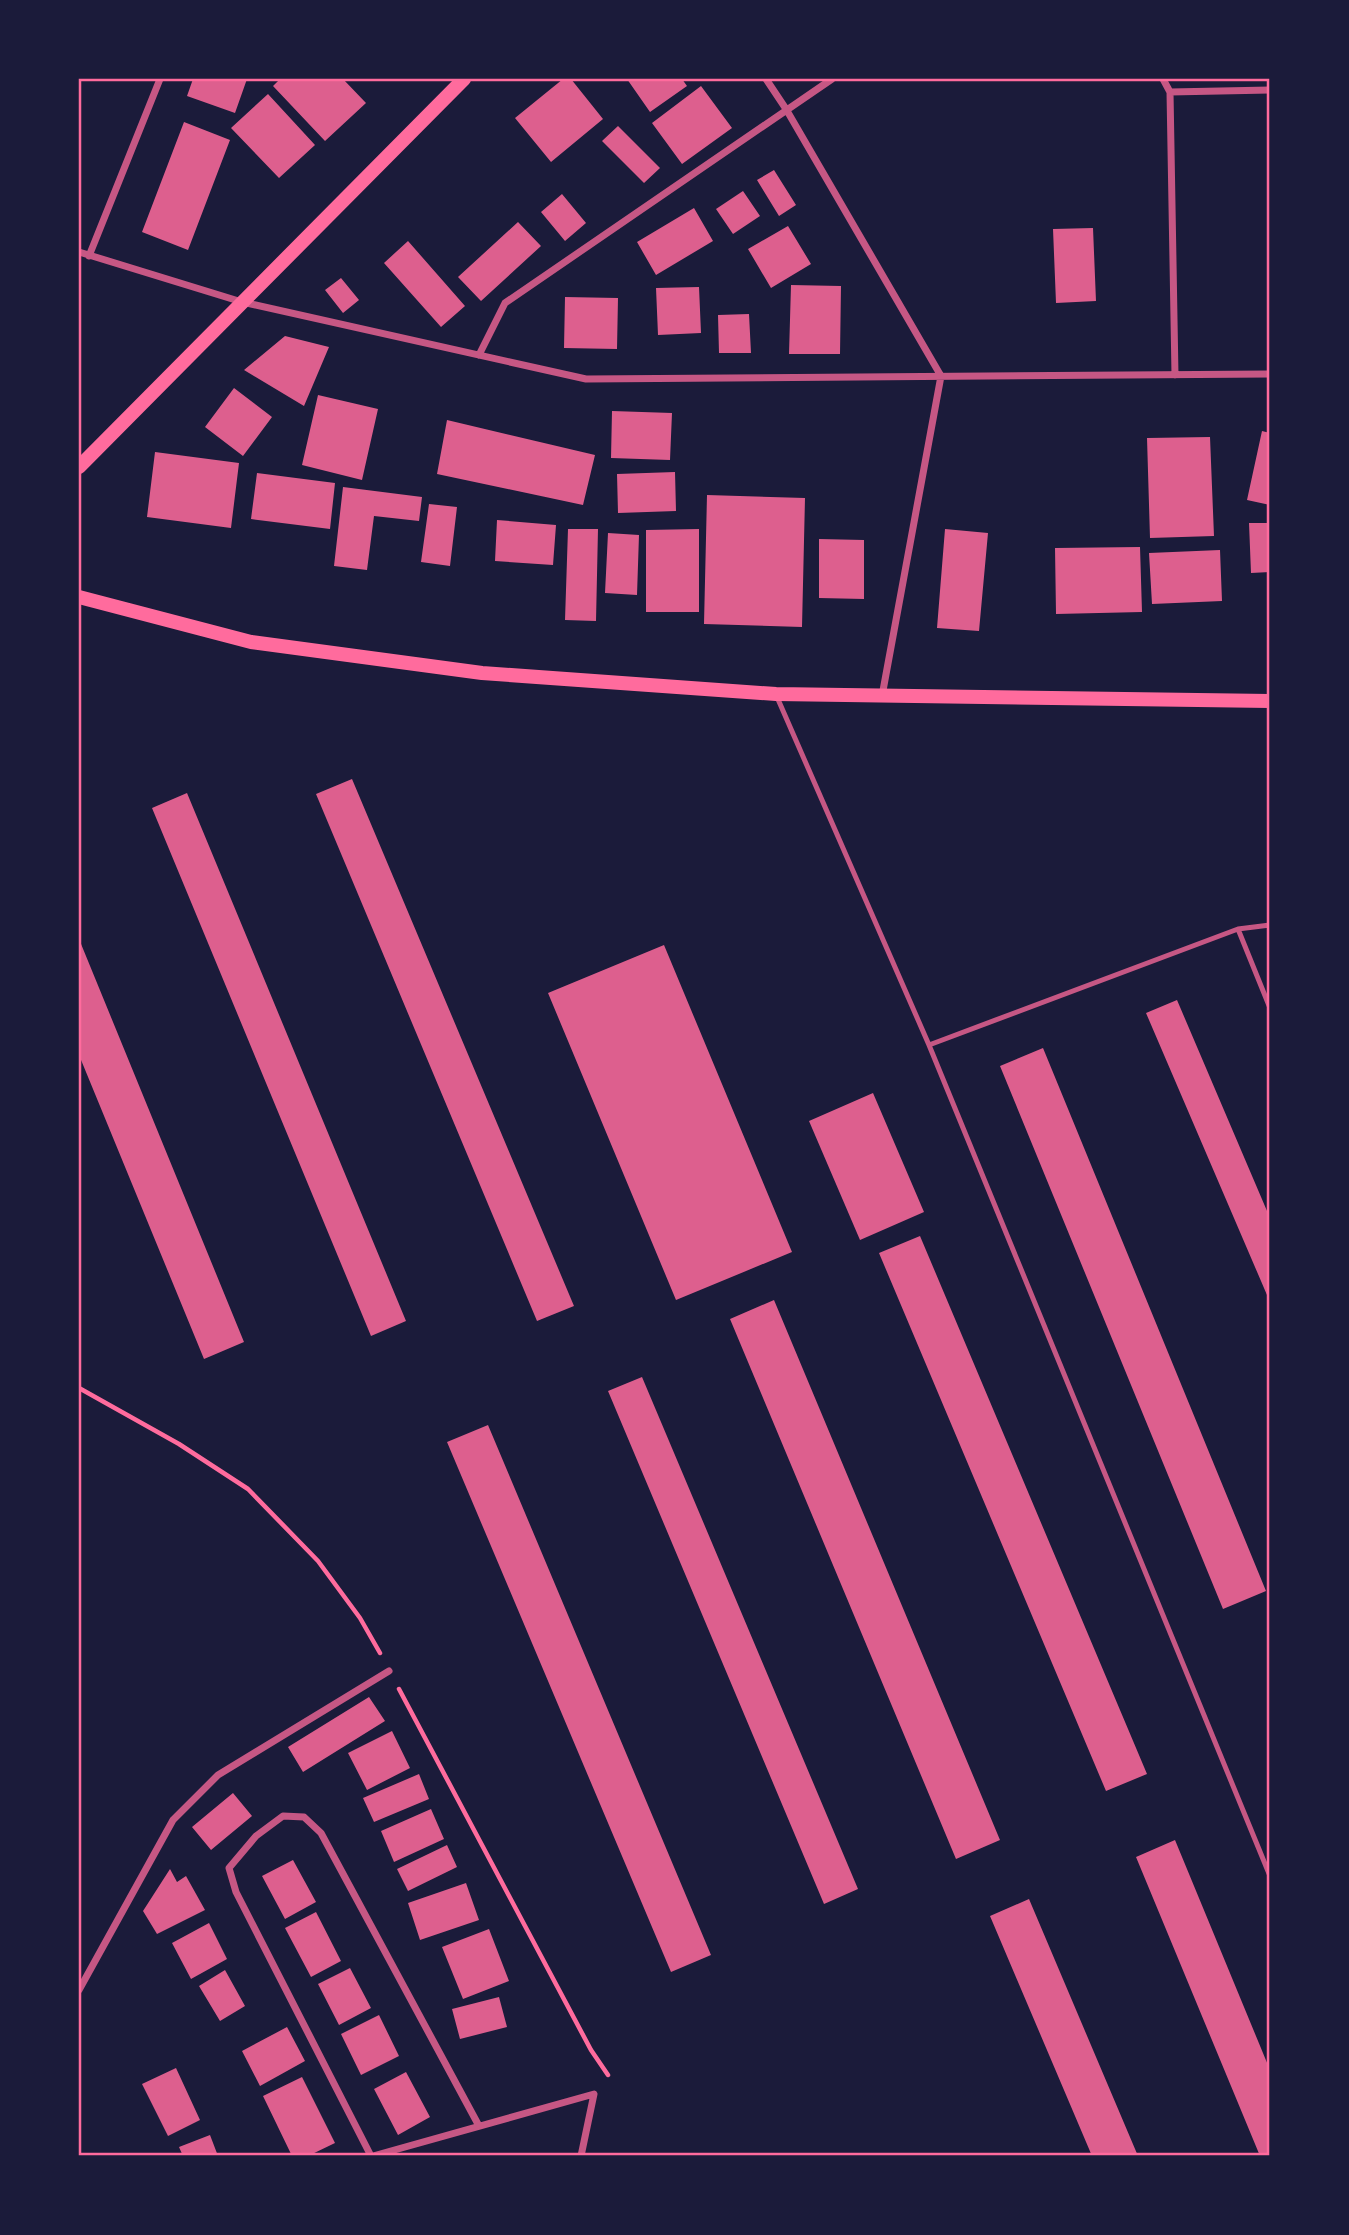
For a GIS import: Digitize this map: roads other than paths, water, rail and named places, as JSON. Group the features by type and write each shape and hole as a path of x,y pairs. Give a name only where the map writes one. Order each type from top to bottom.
{"main road":[{"path":"79,467 464,79"},
{"path":"79,597 251,642 482,673 776,694 1270,701"}],"street":[{"path":"89,256 160,79"},
{"path":"766,79 941,376 882,696"},
{"path":"479,355 505,303 832,79"},
{"path":"1163,79 1170,92 1175,375"},
{"path":"1170,92 1270,90"},
{"path":"79,252 242,302 586,379 1270,374"},
{"path":"79,1990 173,1820 218,1775 389,1671"},
{"path":"479,2126 321,1833 304,1817 283,1816 256,1836 229,1868 236,1892 372,2156 594,2094 580,2156"}],"lane":[{"path":"776,694 929,1045 1270,1876"},
{"path":"929,1045 1238,929 1270,925"},
{"path":"1238,929 1270,1008"}]}
